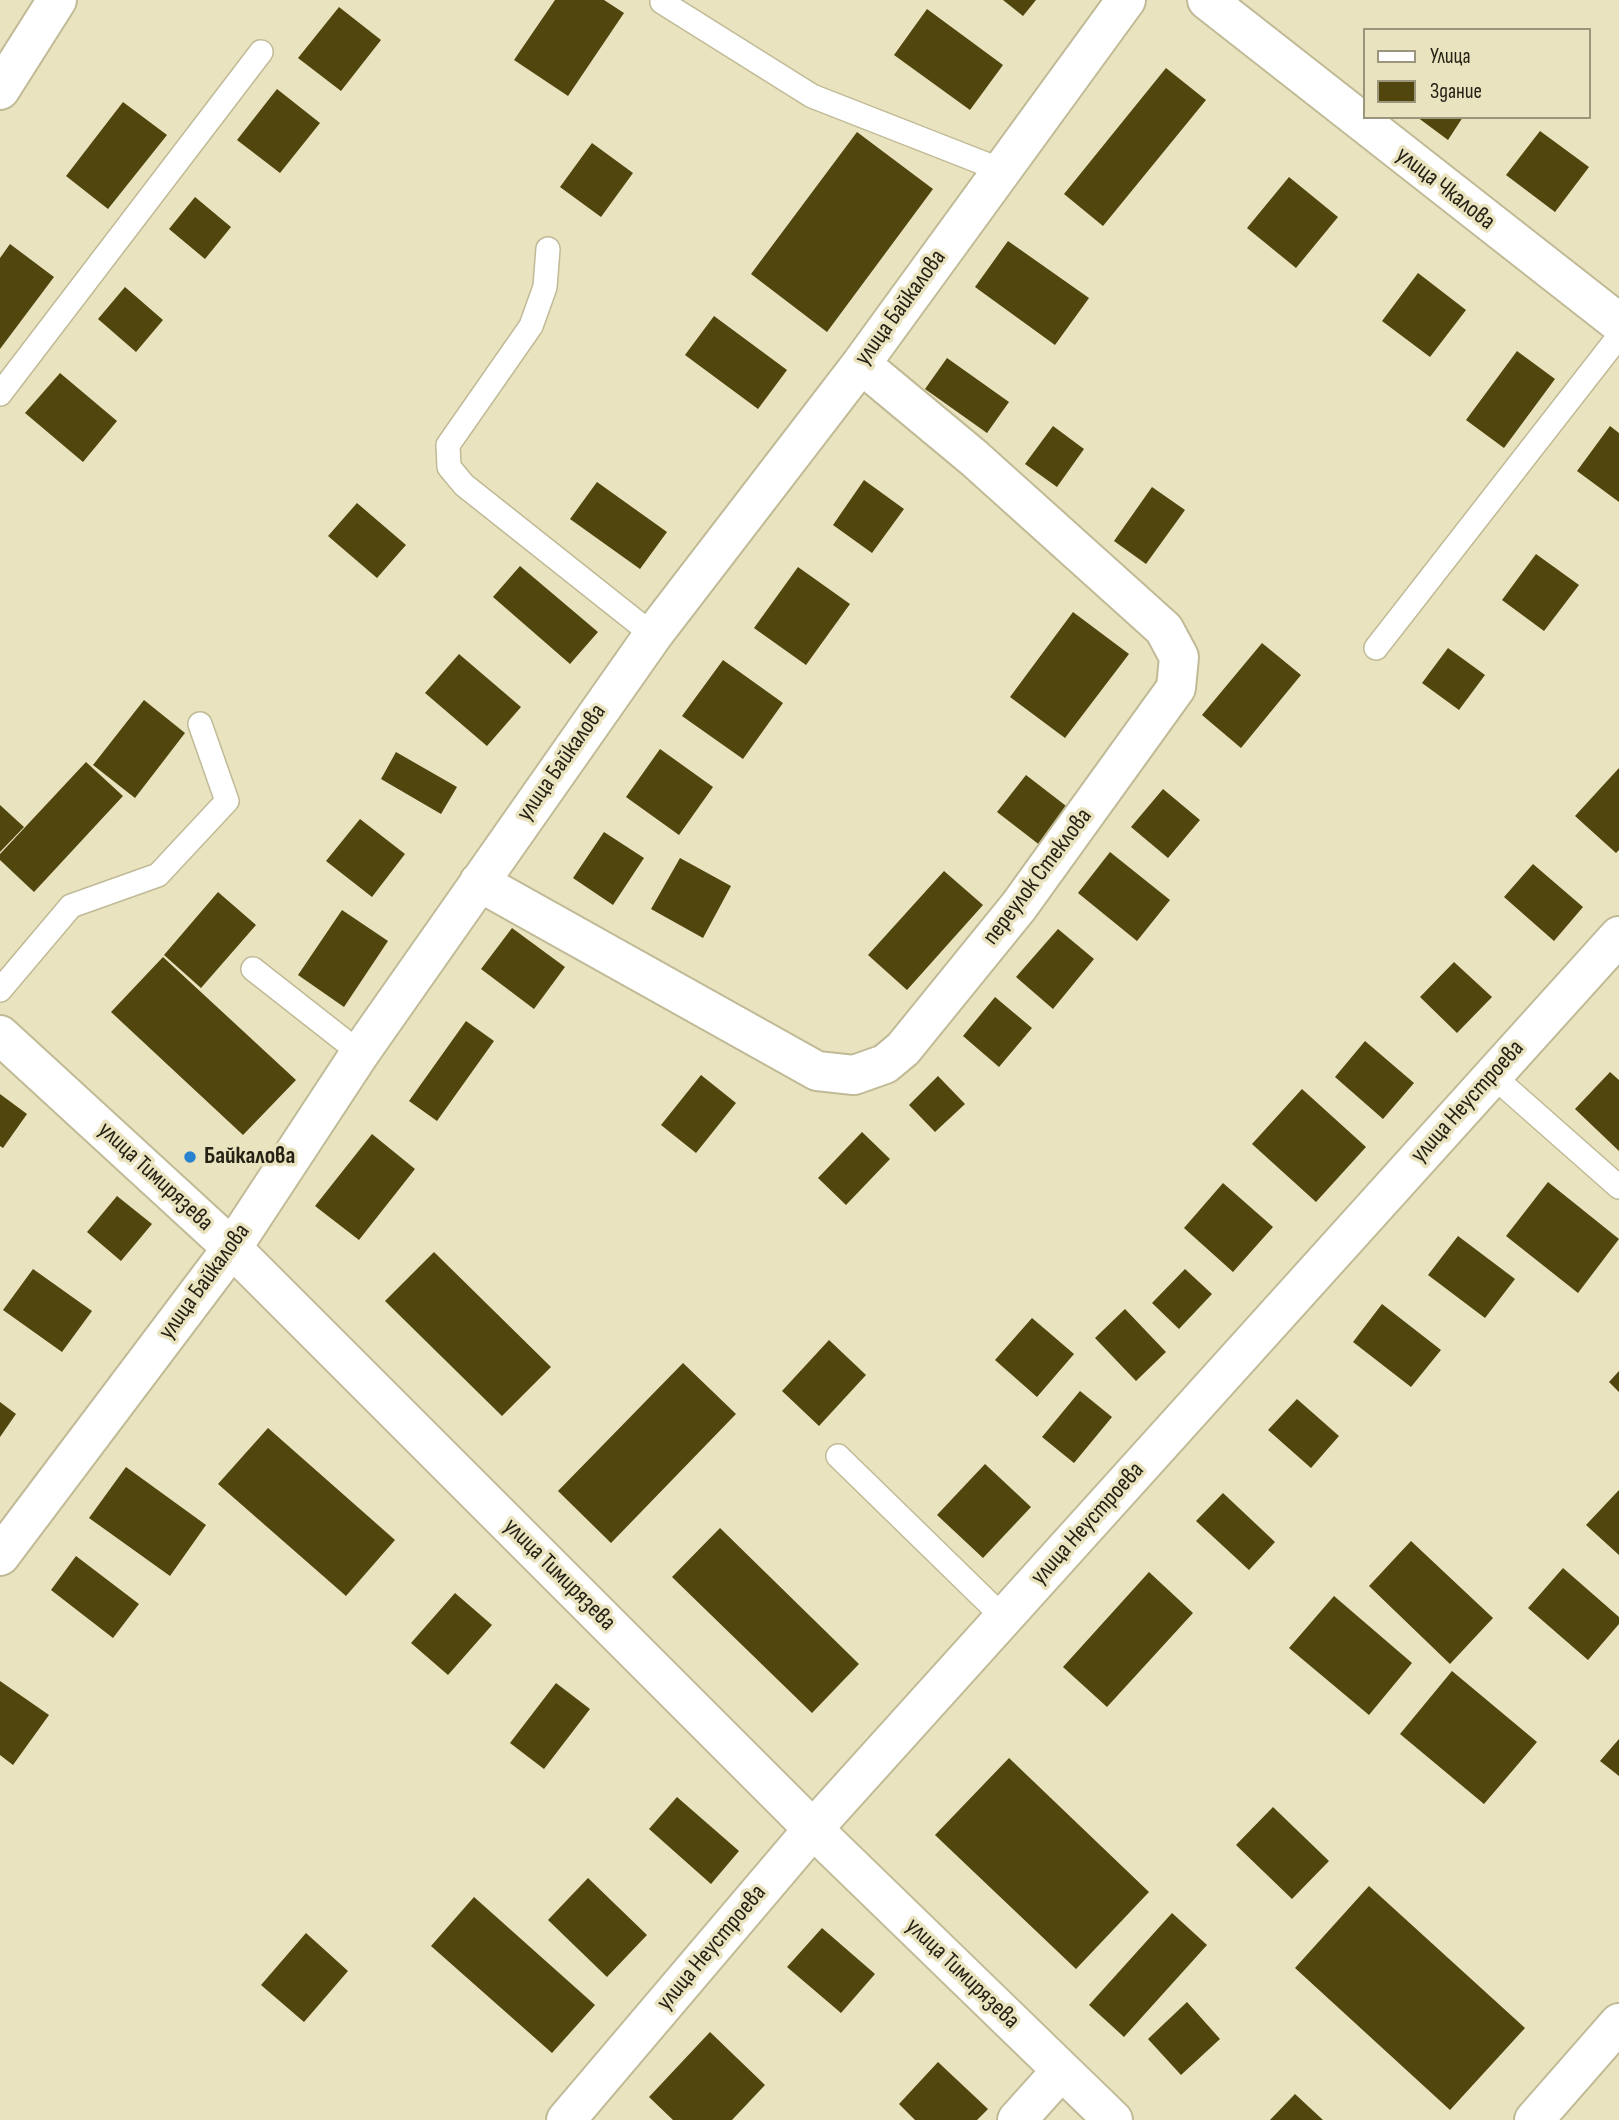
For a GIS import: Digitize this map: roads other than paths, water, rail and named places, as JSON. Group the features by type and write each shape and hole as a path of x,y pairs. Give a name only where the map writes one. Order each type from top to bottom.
{"street":[{"path":"0,90 57,0"},
{"name":"улица Байкалова","path":"5,1541 232,1248 360,1053 653,635 860,364 1126,0"},
{"name":"улица Чкалова","path":"1207,0 1619,323"},
{"name":"переулок Стеклова","path":"479,881 817,1071 854,1075 885,1064 903,1049 1019,906 1176,688 1180,657 1164,629 974,458 860,364"},
{"name":"улица Неустроева","path":"566,2120 813,1829 1619,936"},
{"name":"улица Тимирязева","path":"0,1035 232,1248 813,1829 1112,2120"},
{"path":"1534,2120 1619,2023"},
{"path":"1017,2120 1060,2071"}],"lane":[{"path":"662,2 812,96 1001,170"},
{"path":"0,394 261,52"},
{"path":"548,249 545,287 531,326 448,445 449,467 464,485 653,635"},
{"path":"1376,648 1619,336"},
{"path":"0,990 71,906 158,875 227,801 200,724"},
{"path":"253,969 360,1053"},
{"path":"1492,1075 1619,1187"},
{"path":"838,1456 1004,1618"}],"place":[{"name":"Байкалова","path":"190,1157"}]}
